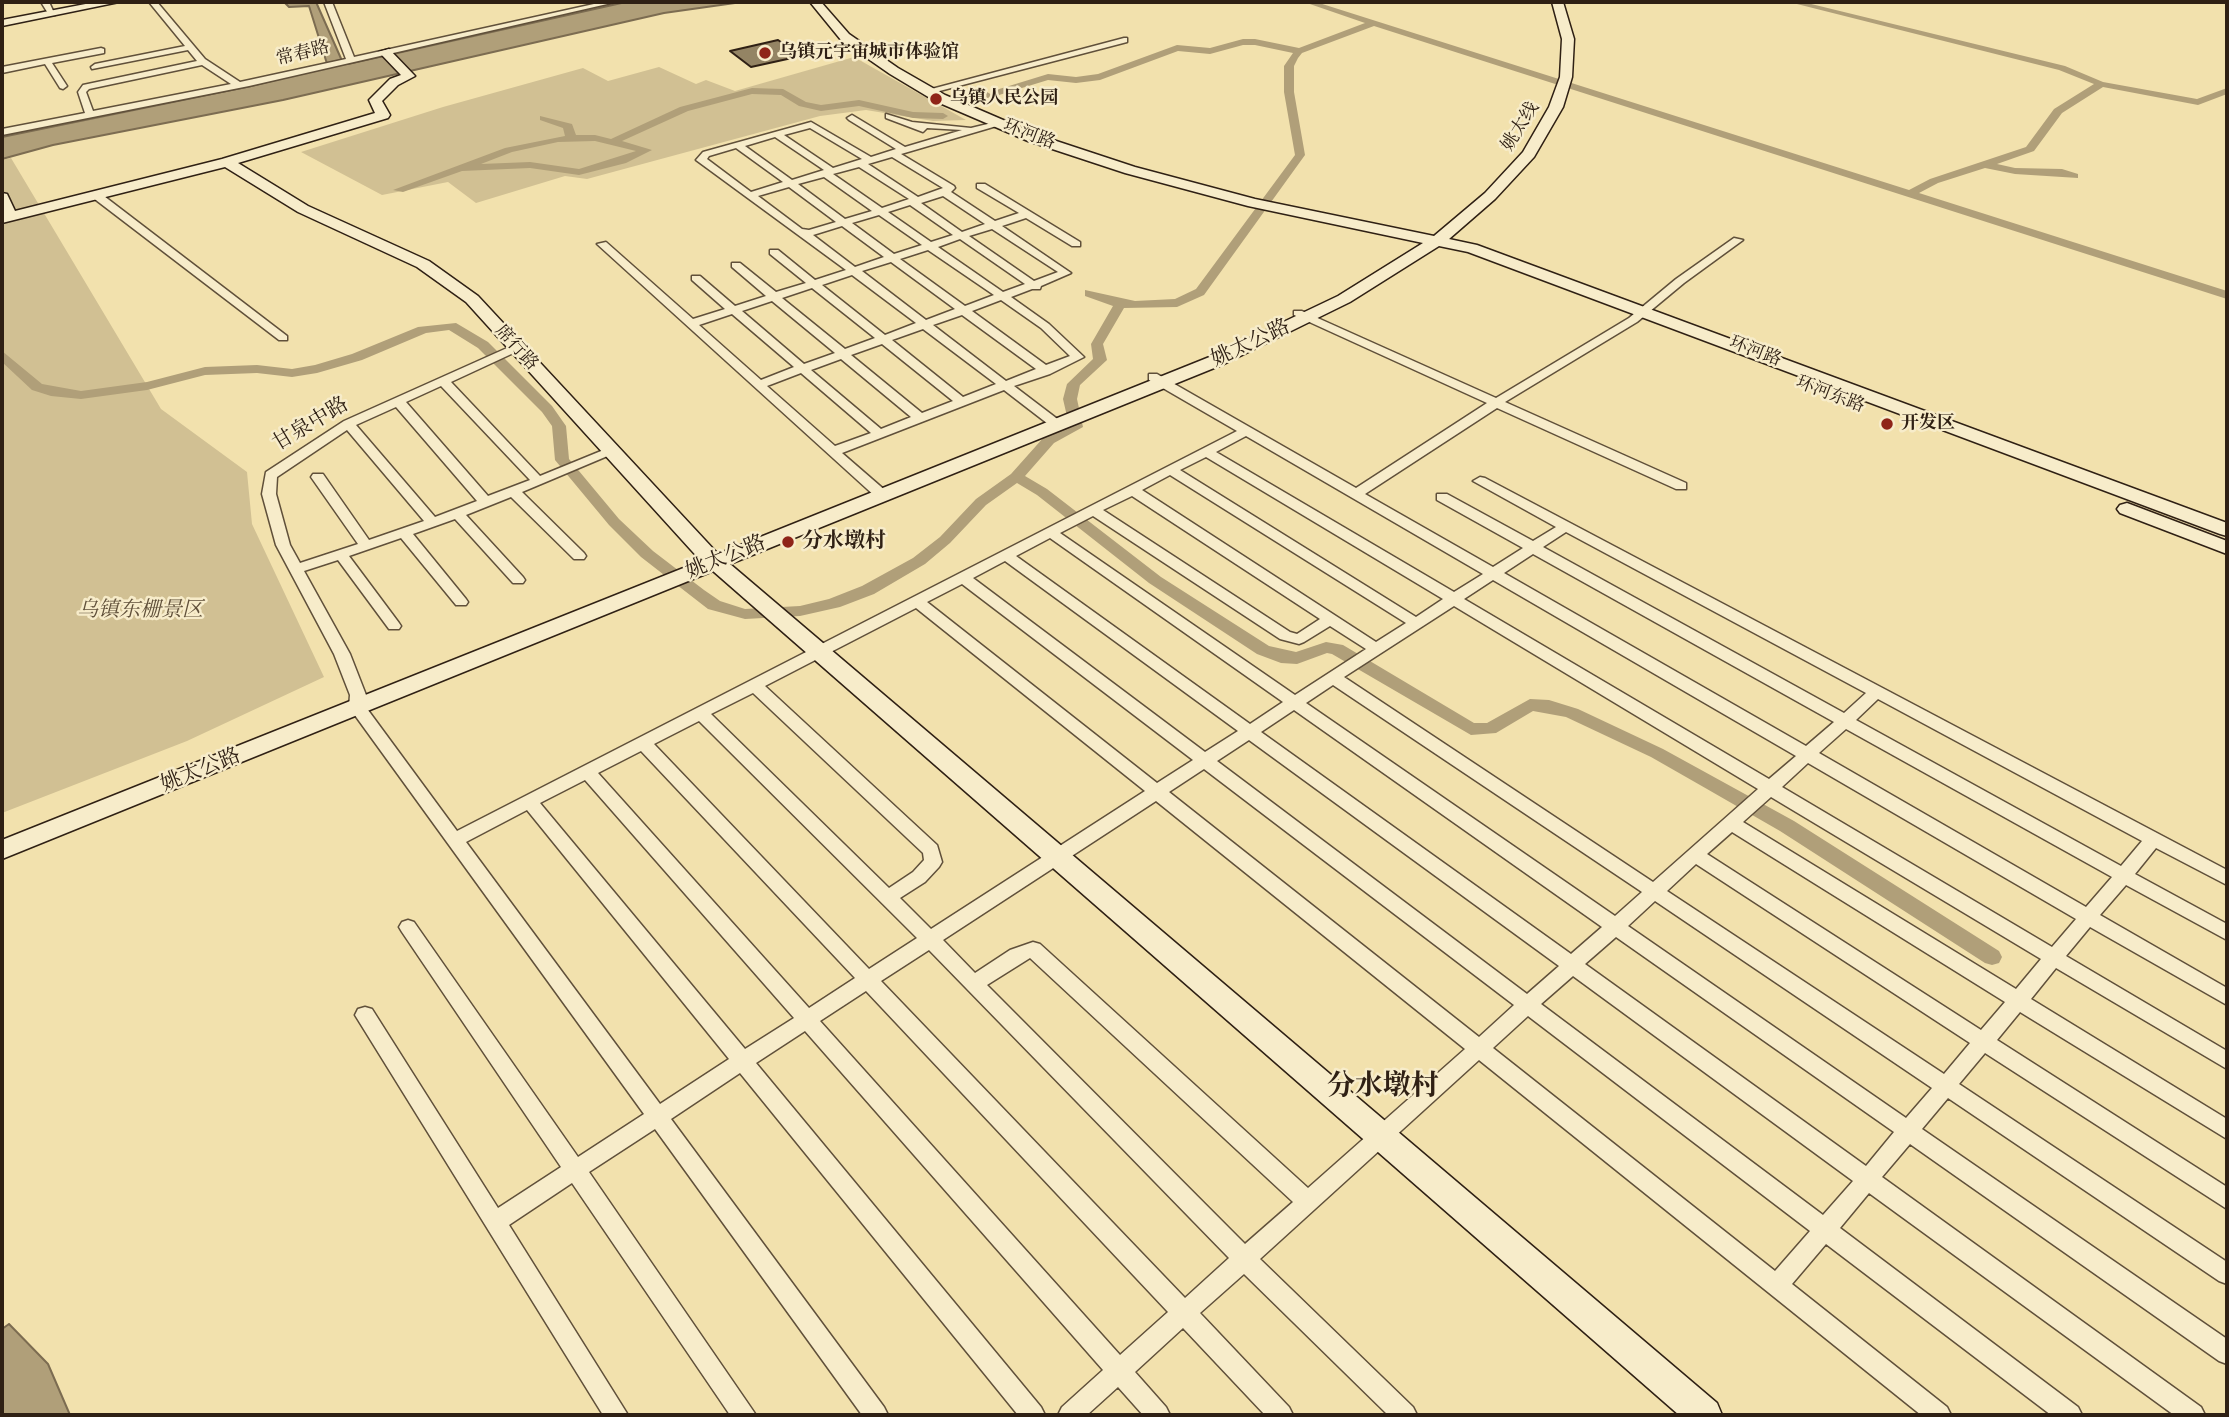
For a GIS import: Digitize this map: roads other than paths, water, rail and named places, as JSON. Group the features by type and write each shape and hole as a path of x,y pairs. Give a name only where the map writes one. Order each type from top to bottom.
{"street":[{"path":"45,2 52,13"},
{"path":"2,23 113,2"},
{"path":"153,2 204,62 239,85"},
{"path":"328,2 347,59"},
{"name":"常春路","path":"2,132 239,85 322,64 612,2"},
{"name":"环河路","path":"815,2 845,37 928,91 997,123 1130,170 1252,203 1472,248 1675,321 2227,530"},
{"name":"姚太线","path":"1549,2 1558,38 1561,75"},
{"name":"姚太线","path":"1430,241 1453,228 1490,196 1529,154 1556,93 1568,39 1558,2"},
{"path":"928,91 1124,40"},
{"path":"95,67 191,47"},
{"path":"2,70 101,51"},
{"path":"119,52 136,76"},
{"path":"2,197 6,218 227,162 383,115 375,100 394,82 409,76 385,52"},
{"path":"89,58 105,83"},
{"path":"47,61 63,86"},
{"path":"90,115 83,89 204,62"},
{"name":"姚太线","path":"1430,241 1511,161 1556,93"},
{"path":"890,116 929,132"},
{"path":"804,233 915,202 950,188 852,118"},
{"path":"751,195 997,123"},
{"path":"914,124 974,130"},
{"path":"1036,286 961,236 818,127 804,126 775,133 706,154 701,160 804,233 1051,421"},
{"path":"775,133 881,212 1005,298 1077,353 1078,357 835,451"},
{"path":"737,144 1046,370"},
{"name":"席行路","path":"227,162 303,209 424,264 472,299 511,351 712,560 817,653 1059,856 1705,1415"},
{"path":"981,186 1076,244"},
{"path":"760,384 1005,298 1066,273 944,192"},
{"path":"96,195 283,338"},
{"path":"693,323 1027,214"},
{"path":"1453,228 1481,242 1637,302 1675,321"},
{"path":"1356,494 1633,320 1680,281 1738,240"},
{"name":"姚太公路","path":"2,837 358,701 1158,379 1218,360 1373,283 1430,241"},
{"name":"环河东路","path":"1430,241 2227,548"},
{"path":"602,244 878,491"},
{"path":"774,252 962,402"},
{"path":"736,265 919,418"},
{"path":"696,278 880,434"},
{"path":"1303,316 1681,485"},
{"name":"甘泉中路","path":"511,351 348,424 271,475 269,494 283,545 342,654 358,701 455,840 876,1415"},
{"path":"1158,379 2227,997"},
{"path":"443,381 538,481"},
{"path":"398,401 486,502"},
{"path":"348,424 433,523"},
{"path":"455,840 1246,431"},
{"path":"1206,451 1453,599 1765,792 2227,1061"},
{"path":"296,569 433,523 611,452"},
{"path":"1171,470 1416,623"},
{"path":"318,477 366,545"},
{"path":"1480,481 2227,878"},
{"path":"1132,490 1330,619 1373,651"},
{"path":"513,491 579,556"},
{"path":"1442,497 2227,933"},
{"path":"1088,512 1285,636 1299,639 1330,619"},
{"path":"457,513 518,580"},
{"path":"495,1222 1566,526"},
{"path":"1056,529 1293,703 2227,1353"},
{"path":"404,533 461,601"},
{"path":"341,554 394,626"},
{"path":"1006,555 2193,1415"},
{"path":"962,578 2070,1415"},
{"path":"917,601 1939,1415"},
{"path":"1340,673 1656,891 2227,1274"},
{"path":"754,685 931,850 933,862 919,877 888,897"},
{"path":"1070,1415 1878,691"},
{"name":"姚太公路","path":"2,850 358,701"},
{"path":"700,713 930,939 1244,1259 1405,1415"},
{"path":"643,743 1281,1415"},
{"path":"587,771 1158,1415"},
{"path":"529,802 1033,1415"},
{"path":"1735,820 2227,1130"},
{"path":"1777,1286 2154,839"},
{"path":"1695,856 2227,1199"},
{"path":"408,927 744,1415"},
{"path":"974,984 1017,955 1033,949 1308,1202"},
{"path":"365,1015 616,1415"}],"waterway":[{"path":"1308,2 1910,194"},
{"path":"1793,2 2062,68 2101,84"},
{"path":"1299,51 1373,23"},
{"path":"999,92 1048,77 1076,80 1100,77 1177,48 1210,51 1243,42 1255,42 1299,51"},
{"path":"1120,304 1177,303 1200,292 1300,155 1289,92 1289,66 1299,51"},
{"path":"1910,194 1934,181 2030,149 2058,111 2101,84"},
{"path":"2101,84 2198,102 2227,91"},
{"path":"612,142 684,109 752,91 783,92 803,104 821,108 859,103 913,115 943,116"},
{"path":"975,100 987,95"},
{"path":"544,118 568,126 571,138"},
{"path":"399,190 509,150 558,139 595,138 612,142"},
{"path":"463,168 530,165 579,172 622,161 647,150 612,142"},
{"path":"1988,165 2015,171 2062,172 2074,176"},
{"path":"1910,194 2227,295"},
{"path":"1089,293 1120,304"},
{"path":"1016,477 1049,440 1076,427 1070,399 1074,384 1100,360 1097,344 1120,304"},
{"path":"2,355 37,387 51,392 81,395 147,386 205,371 257,369 292,373 317,369 357,357 423,330 451,326 483,345 547,409 559,426 562,460 614,522 647,554 698,594 714,605 745,614 800,611 834,603 868,590 919,561 945,540 981,502 1016,477"},
{"path":"1016,477 1042,492 1155,580 1263,650 1281,657 1297,658 1326,647 1337,649 1471,729 1490,729 1530,705 1549,706 1572,713 1657,753 1787,826 1992,957"}],"place":[{"name":"乌镇元宇宙城市体验馆","path":"765,53"},
{"name":"乌镇人民公园","path":"936,99"},
{"name":"开发区","path":"1887,424"},
{"name":"分水墩村","path":"788,542"}],"district":[{"name":"分水墩村","path":"1383,1088"}],"park label":[{"name":"乌镇东栅景区","path":"140,611"}]}
